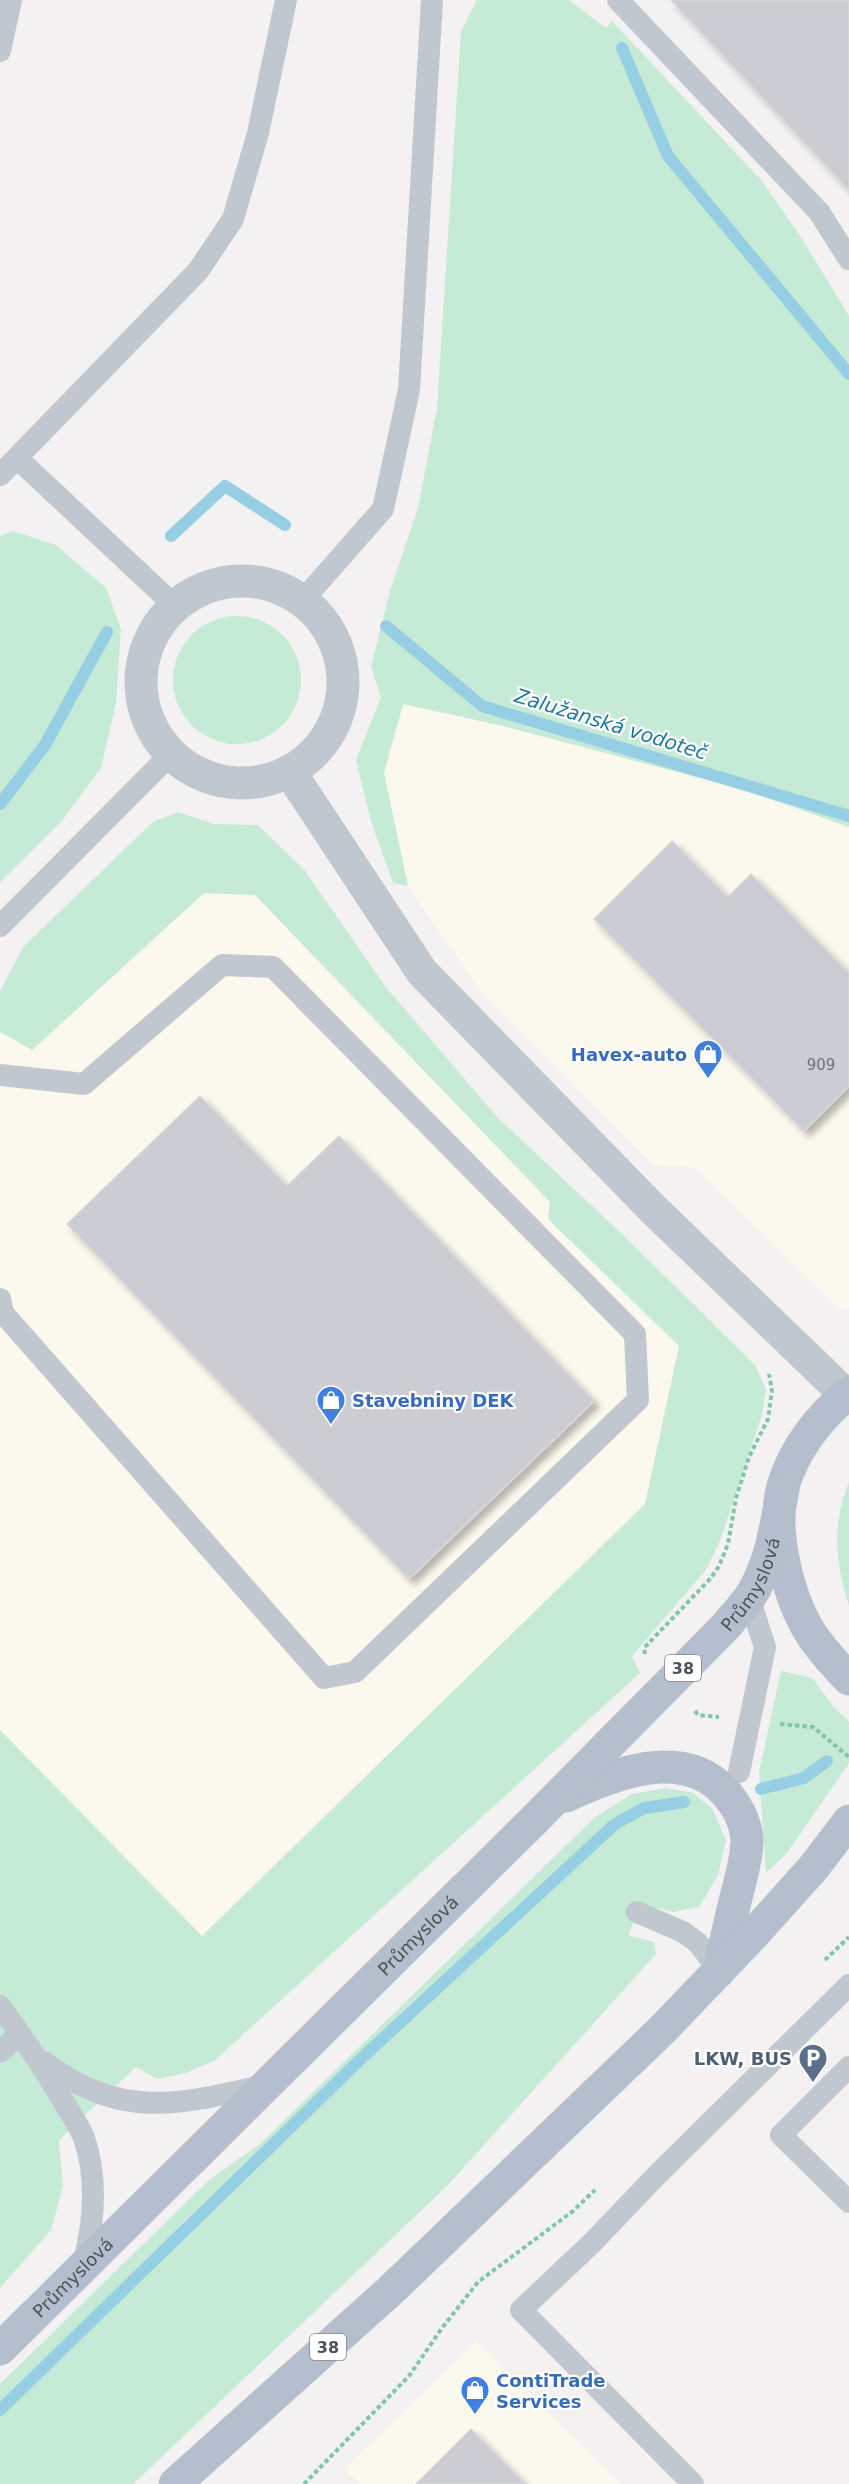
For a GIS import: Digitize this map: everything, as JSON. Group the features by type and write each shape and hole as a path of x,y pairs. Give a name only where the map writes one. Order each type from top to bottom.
{"main road":[{"name":"38","path":"783,1488 791,1463 806,1438 825,1415 848,1394"},
{"name":"Průmyslová","path":"0,2349 535,1819 666,1684 726,1626 749,1598 764,1570 773,1542 783,1488"},
{"path":"783,1488 780,1527 788,1580 798,1609 812,1635 849,1679"},
{"path":"535,1819 566,1796 624,1773 671,1767 704,1775 718,1785 732,1800 742,1819 747,1839 745,1861 718,1971"},
{"name":"38","path":"175,2484 391,2290 663,2029 814,1867 849,1821"}],"street":[{"path":"252,580 279,587 303,600 324,621 338,646 344,675 342,705 331,731 314,755 290,772 260,783 227,784 196,774 170,755 150,728 141,696 142,663 154,632 175,606 198,591 224,582 252,580"},
{"path":"290,772 422,972 653,1209 848,1394"}],"lane":[{"path":"0,51 11,0"},
{"path":"0,475 198,271 233,219 258,133 286,0"},
{"path":"303,600 383,509 409,390 432,0"},
{"path":"618,0 819,212 849,259"},
{"path":"17,458 175,606"},
{"path":"0,926 170,755"},
{"path":"0,1075 84,1084 222,964 273,966 635,1334 638,1400 355,1672 324,1678 3,1313 0,1299"},
{"path":"739,1772 765,1647 749,1598"},
{"path":"637,1912 683,1932 698,1943 718,1971"},
{"path":"693,2484 522,2310 592,2243 656,2176 849,1985"},
{"path":"0,2006 38,2058 84,2136 90,2164 93,2219 82,2269"},
{"path":"0,2052 21,2034"},
{"path":"38,2058 66,2078 97,2093 130,2102 161,2104 192,2102 265,2085"},
{"path":"849,2067 781,2134 849,2202"}],"path":[{"path":"765,1365 772,1390 771,1405 768,1419 749,1457 736,1498 728,1544 711,1578 644,1648 646,1660 666,1684 698,1715 813,1727 849,1757"},
{"path":"824,1961 849,1936"},
{"path":"304,2484 410,2376 478,2282 573,2211 598,2186"}],"shaded area":[{"name":"Havex-auto","path":"403,704 503,726 745,790 849,827 849,1309 839,1309 695,1168 653,1165 481,992 408,886 384,773"},
{"name":"Stavebniny DEK","path":"204,893 255,895 550,1202 548,1219 679,1346 645,1504 202,1936 0,1730 0,1032 33,1050"},
{"name":"ContiTrade Services","path":"476,2341 621,2484 360,2484 345,2469"}],"green space":[{"path":"477,0 569,0 606,28 612,21 762,181 802,239 849,316 849,827 745,790 503,726 403,704 384,773 408,886 393,883 371,821 356,760 381,697 371,667 390,591 418,508 437,408 461,32"},
{"path":"13,531 56,545 106,588 121,629 116,703 101,768 61,822 0,882 0,536"},
{"path":"237,616 261,621 282,635 296,656 301,680 296,704 282,725 261,739 237,744 213,739 192,725 178,704 173,680 178,656 192,635 213,621"},
{"path":"178,812 214,824 258,825 305,871 385,986 498,1118 624,1236 755,1365 766,1389 762,1415 720,1541 706,1570 632,1656 640,1673 215,2060 186,2073 157,2079 136,2067 59,2140 63,2187 51,2230 0,2288 0,1730 202,1936 645,1504 679,1346 548,1219 550,1202 255,895 204,893 32,1050 0,1032 0,991 24,946 153,822"},
{"path":"849,1483 849,1606 841,1576 837,1544 840,1513"},
{"path":"781,1671 812,1678 833,1706 849,1722 849,1763 787,1853 766,1873 759,1772"},
{"path":"666,1788 693,1793 712,1808 726,1840 718,1875 699,1907 673,1912 642,1904 628,1935 654,1942 656,1954 447,2186 133,2484 0,2484 0,2384 209,2180 260,2144 595,1817 632,1794"}],"building":[{"path":"671,0 849,0 849,190"},
{"path":"672,841 728,897 751,874 849,973 849,1086 804,1131 594,919"},
{"path":"200,1096 287,1186 339,1136 594,1401 409,1579 67,1224"},
{"path":"471,2429 525,2484 416,2484"}],"waterway":[{"path":"622,48 668,156 849,374"},
{"name":"Zalužanská vodoteč","path":"171,536 225,486 285,525"},
{"name":"Zalužanská vodoteč","path":"386,626 482,706 849,816"},
{"name":"Zalužanská vodoteč","path":"0,804 45,745 107,632"},
{"path":"761,1789 804,1778 827,1761"},
{"path":"0,2410 365,2055 615,1824 644,1808 684,1802"}],"place":[{"name":"Havex-auto","path":"708,1080"},
{"name":"Stavebniny DEK","path":"331,1426"},
{"name":"LKW, BUS","path":"813,2084"},
{"name":"ContiTrade Services","path":"475,2416"}]}
